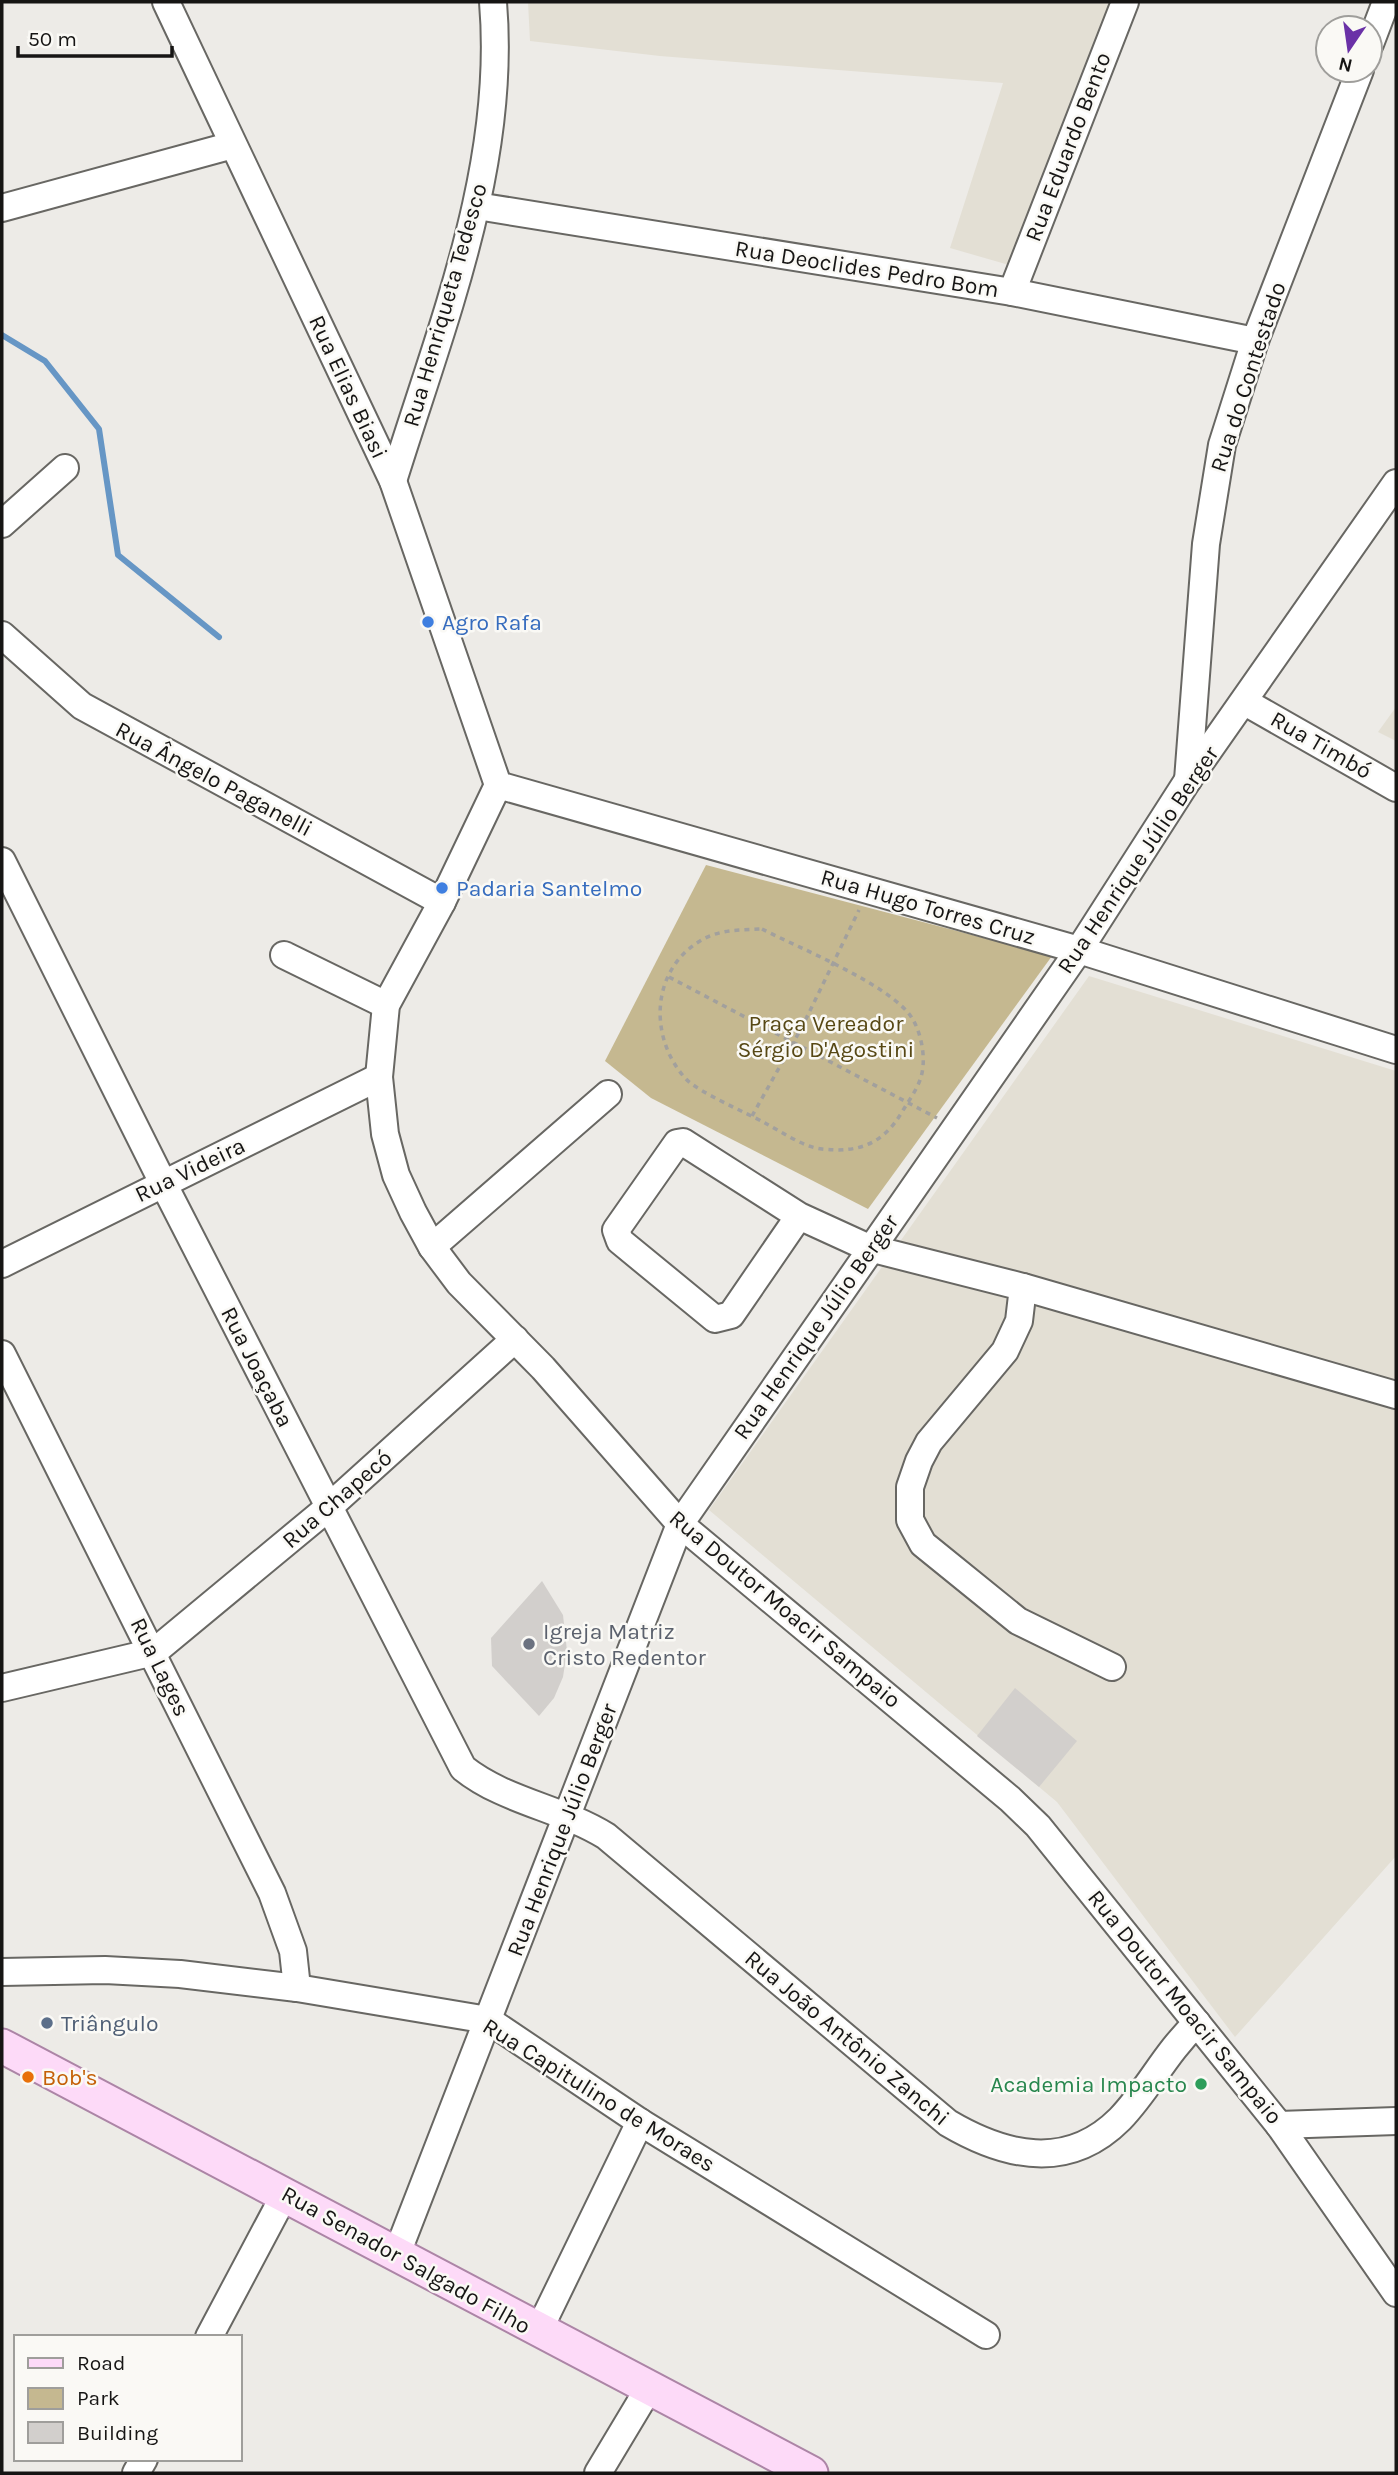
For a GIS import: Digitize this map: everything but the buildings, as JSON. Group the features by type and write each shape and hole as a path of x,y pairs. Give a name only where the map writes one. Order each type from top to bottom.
{"main road":[{"name":"Rua Senador Salgado Filho","path":"2,2046 285,2194 538,2332 811,2473"}],"street":[{"name":"Rua Elias Biasi","path":"166,2 393,481 498,785"},
{"name":"Rua Henriqueta Tedesco","path":"393,481 477,206 496,85 493,2"},
{"name":"Rua Eduardo Bento","path":"1012,292 1125,2"},
{"name":"Rua do Contestado","path":"1188,780 1211,499 1222,445 1255,341 1355,84"},
{"path":"2,208 233,145"},
{"name":"Rua Deoclides Pedro Bom","path":"477,206 1012,292 1255,341"},
{"path":"2,524 65,468"},
{"name":"Rua Henrique Júlio Berger","path":"396,2256 680,1524 869,1248 1079,950 1188,780 1396,483"},
{"name":"Rua Ângelo Paganelli","path":"2,635 82,706 442,902"},
{"name":"Rua Timbó","path":"1245,702 1396,788"},
{"name":"Rua Hugo Torres Cruz","path":"498,785 1079,950 1396,1049"},
{"name":"Rua Doutor Moacir Sampaio","path":"498,785 442,902 386,1005 379,1077 385,1135 396,1175 432,1247 460,1283 515,1339 680,1524 1010,1799 1058,1850 1279,2125 1396,2293"},
{"name":"Rua Joaçaba","path":"2,861 163,1183 463,1768 481,1783 567,1816"},
{"path":"284,955 386,1005"},
{"name":"Rua Videira","path":"2,1264 379,1077"},
{"path":"432,1247 608,1094"},
{"path":"799,1216 731,1315 724,1319 715,1319 620,1241 616,1230 660,1164 677,1143 683,1142 799,1216 869,1248 1023,1287 1396,1395"},
{"path":"1023,1287 1019,1321 1005,1351 929,1442 919,1461 910,1487 910,1520 923,1544 1018,1621 1112,1667"},
{"name":"Rua Chapecó","path":"154,1653 329,1507 515,1339"},
{"name":"Rua Lages","path":"2,1354 154,1653 286,1925 293,1951 297,1988"},
{"path":"2,1688 154,1653"},
{"name":"Rua João Antônio Zanchi","path":"567,1816 589,1825 618,1845 948,2123 996,2146 1021,2154 1043,2155 1088,2141 1121,2118 1174,2044 1197,2023"},
{"name":"Rua Capitulino de Moraes","path":"2,1972 105,1970 180,1974 297,1988 488,2020 640,2122 986,2335"},
{"path":"538,2332 640,2122"},
{"path":"1279,2125 1396,2122"},
{"path":"210,2335 285,2194"},
{"path":"598,2473 649,2388"}],"path":[{"path":"752,1116 793,1043 869,891"},
{"path":"762,929 832,965 886,993 912,1018 923,1046 921,1079 892,1128 867,1147 845,1151 814,1148 687,1081 668,1053 658,1024 660,998 682,956 701,940 727,930 762,929"},
{"path":"669,977 942,1120"}],"shaded area":[{"path":"528,2 1112,2 1009,265 950,248 1003,83 660,56 530,41"},
{"path":"1396,707 1396,741 1378,732"},
{"path":"1089,976 1396,1071 1396,1856 1235,2037 1057,1802 709,1510"}],"green space":[{"name":"Praça Vereador Sérgio D'Agostini","path":"706,865 1052,956 868,1209 651,1098 605,1061"}],"waterway":[{"path":"2,335 45,361 99,429 118,555 219,637"}],"place":[{"name":"Agro Rafa","path":"428,622"},
{"name":"Padaria Santelmo","path":"442,888"},
{"name":"Igreja Matriz Cristo Redentor","path":"529,1644"},
{"name":"Triângulo","path":"47,2023"},
{"name":"Bob's","path":"28,2077"},
{"name":"Academia Impacto","path":"1201,2084"}]}
